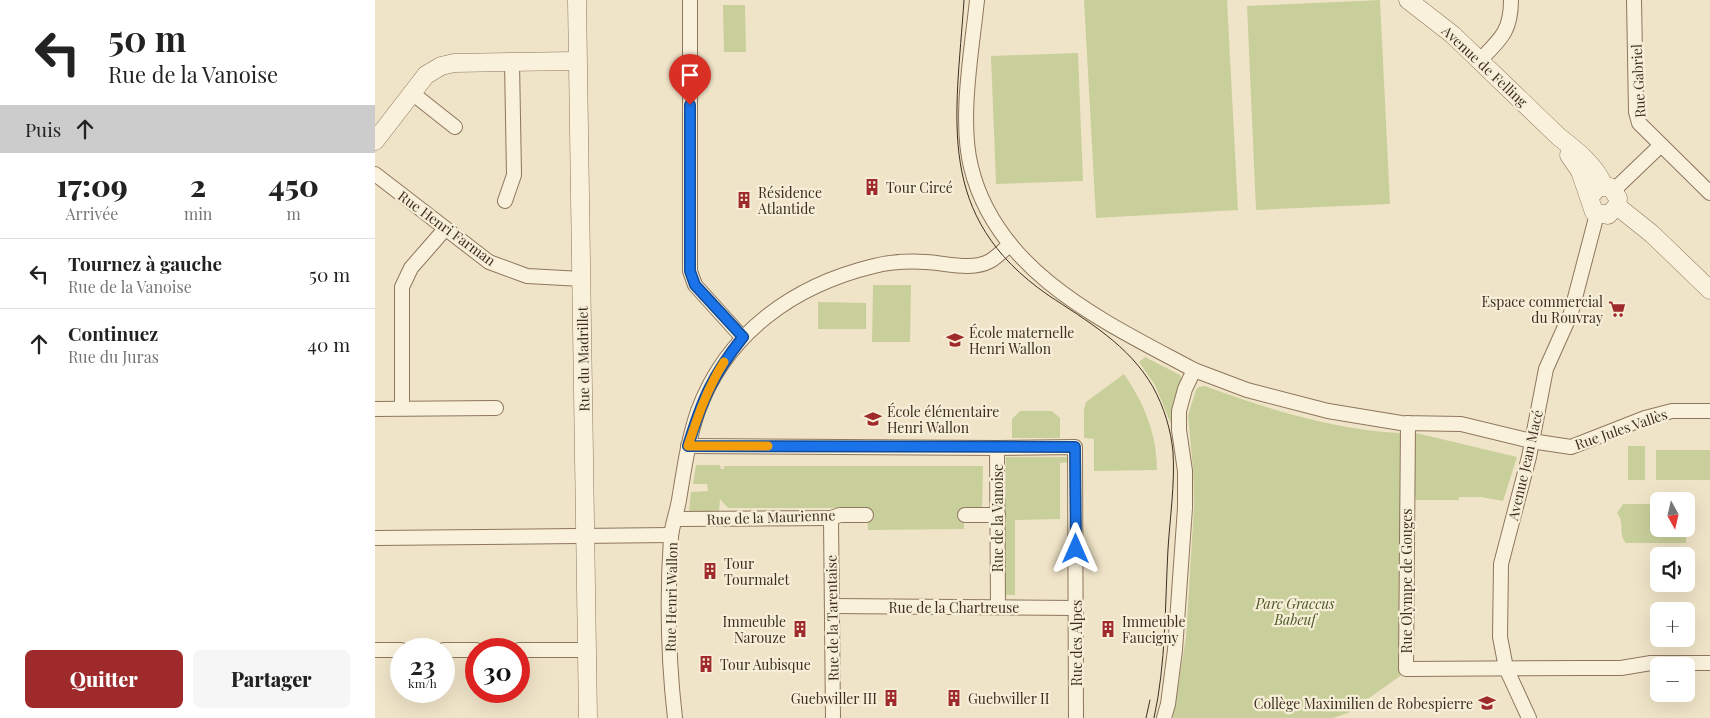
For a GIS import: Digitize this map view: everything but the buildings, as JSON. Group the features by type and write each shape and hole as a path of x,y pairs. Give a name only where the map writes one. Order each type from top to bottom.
{"street":[{"name":"Rue du Madrillet","path":"577,0 576,61 582,279 588,718"},
{"path":"690,0 690,271 695,285 743,337"},
{"name":"Rue Jules Vallès","path":"977,0 966,120 970,166 981,198 1001,234 1023,260 1058,290 1109,324 1194,370 1247,390 1328,411 1408,423 1461,424 1531,441 1571,447 1645,418 1672,411 1710,411"},
{"name":"Avenue de Felling","path":"1408,0 1426,12 1480,60 1559,137 1577,150 1612,194 1710,290"},
{"path":"1480,60 1502,38 1509,26 1511,0"},
{"name":"Rue Gabriel","path":"1635,0 1637,119 1710,193"},
{"path":"375,140 426,75 441,66 453,63 576,61"},
{"path":"505,201 514,175 512,62"},
{"path":"412,93 455,127"},
{"name":"Avenue de Felling","path":"1559,137 1576,163 1590,197 1590,206 1597,214"},
{"path":"1597,214 1608,215 1612,194 1661,145"},
{"name":"Rue Henri Farman","path":"375,174 489,262 527,276 582,279"},
{"path":"1590,197 1594,190 1612,194"},
{"name":"Avenue Jean Macé","path":"1529,718 1506,668 1499,637 1501,564 1531,441 1545,369 1571,313 1597,214"},
{"path":"402,408 402,287 411,268 445,229"},
{"name":"Rue Henri Wallon","path":"675,718 669,639 671,535 676,519 688,446 699,409 709,385 743,337 766,316 803,292 841,274 885,263 925,262 976,266 989,261 1010,244"},
{"path":"1164,718 1168,704 1175,650 1185,508 1185,471 1179,430 1179,410 1185,389 1194,370"},
{"path":"375,409 496,408"},
{"name":"Rue Olympe de Gouges","path":"1408,423 1406,669 1506,668"},
{"path":"688,446 997,448"},
{"name":"Rue de la Vanoise","path":"998,607 997,448 1075,447"},
{"name":"Rue des Alpes","path":"1075,447 1076,718"},
{"name":"Rue de la Maurienne","path":"676,519 831,518 840,515 866,515"},
{"path":"965,515 998,515"},
{"name":"Rue de la Tarentaise","path":"831,518 833,718"},
{"path":"375,538 671,535"},
{"name":"Rue de la Chartreuse","path":"832,606 1076,608"},
{"path":"375,650 390,650"},
{"path":"530,650 587,650"},
{"path":"1506,668 1613,668 1651,663 1710,663"}],"green space":[{"path":"1084,0 1227,0 1238,210 1096,218"},
{"path":"1380,0 1390,204 1256,210 1247,6"},
{"path":"723,5 745,5 746,52 724,52"},
{"path":"1078,53 1083,181 996,184 991,56"},
{"path":"873,285 911,285 910,342 872,342"},
{"path":"818,302 866,303 866,329 818,329"},
{"path":"1145,357 1180,375 1182,380 1172,408 1171,424 1155,385 1139,362"},
{"path":"1124,374 1138,396 1148,419 1155,444 1157,470 1094,471 1094,439 1084,438 1084,409 1086,402"},
{"name":"Parc Graccus Babeuf","path":"1205,386 1252,403 1326,423 1351,428 1401,433 1403,674 1348,713 1333,718 1173,718 1186,637 1194,507 1188,415 1196,390 1198,387"},
{"path":"1020,411 1052,411 1060,418 1060,438 1012,438 1012,419"},
{"path":"1416,433 1517,457 1503,501 1481,497 1459,497 1459,500 1416,500 1416,497 1412,497 1413,449"},
{"path":"1628,446 1645,446 1645,480 1628,480"},
{"path":"1656,450 1710,450 1710,480 1656,480"},
{"path":"1006,457 1070,457 1071,462 1060,463 1060,519 1015,520 1015,595 1004,595 1003,501 1006,498"},
{"path":"696,465 720,465 721,469 724,469 724,466 983,466 982,513 964,513 964,529 868,530 867,508 728,508 720,499 719,513 693,513 689,510 691,492 708,491 707,484 693,484"},
{"path":"1623,504 1650,504 1650,538 1686,538 1686,543 1626,543 1622,536 1621,520 1617,513"}],"tram line":[{"path":"964,0 957,125 960,163 969,199 986,232 1011,265 1048,295 1106,335 1132,359 1153,387 1169,427 1173,452 1173,488 1163,655 1154,718"},
{"path":"1146,718 1150,700"}],"slow traffic":[{"path":"724,362 709,385 699,409 688,446 768,446"}],"place":[{"name":"Tour Circé","path":"872,187"},
{"name":"Résidence Atlantide","path":"744,200"},
{"name":"Espace commercial du Rouvray","path":"1617,309"},
{"name":"École maternelle Henri Wallon","path":"955,340"},
{"name":"École élémentaire Henri Wallon","path":"873,419"},
{"name":"Tour Tourmalet","path":"710,571"},
{"name":"Immeuble Narouze","path":"800,629"},
{"name":"Immeuble Faucigny","path":"1108,629"},
{"name":"Tour Aubisque","path":"706,664"},
{"name":"Guebwiller III","path":"891,698"},
{"name":"Guebwiller II","path":"954,698"},
{"name":"Collège Maximilien de Robespierre","path":"1487,703"}],"route":[{"path":"690,105 690,271 695,285 743,337 709,385 699,409 688,446 1075,447 1076,549"}]}
